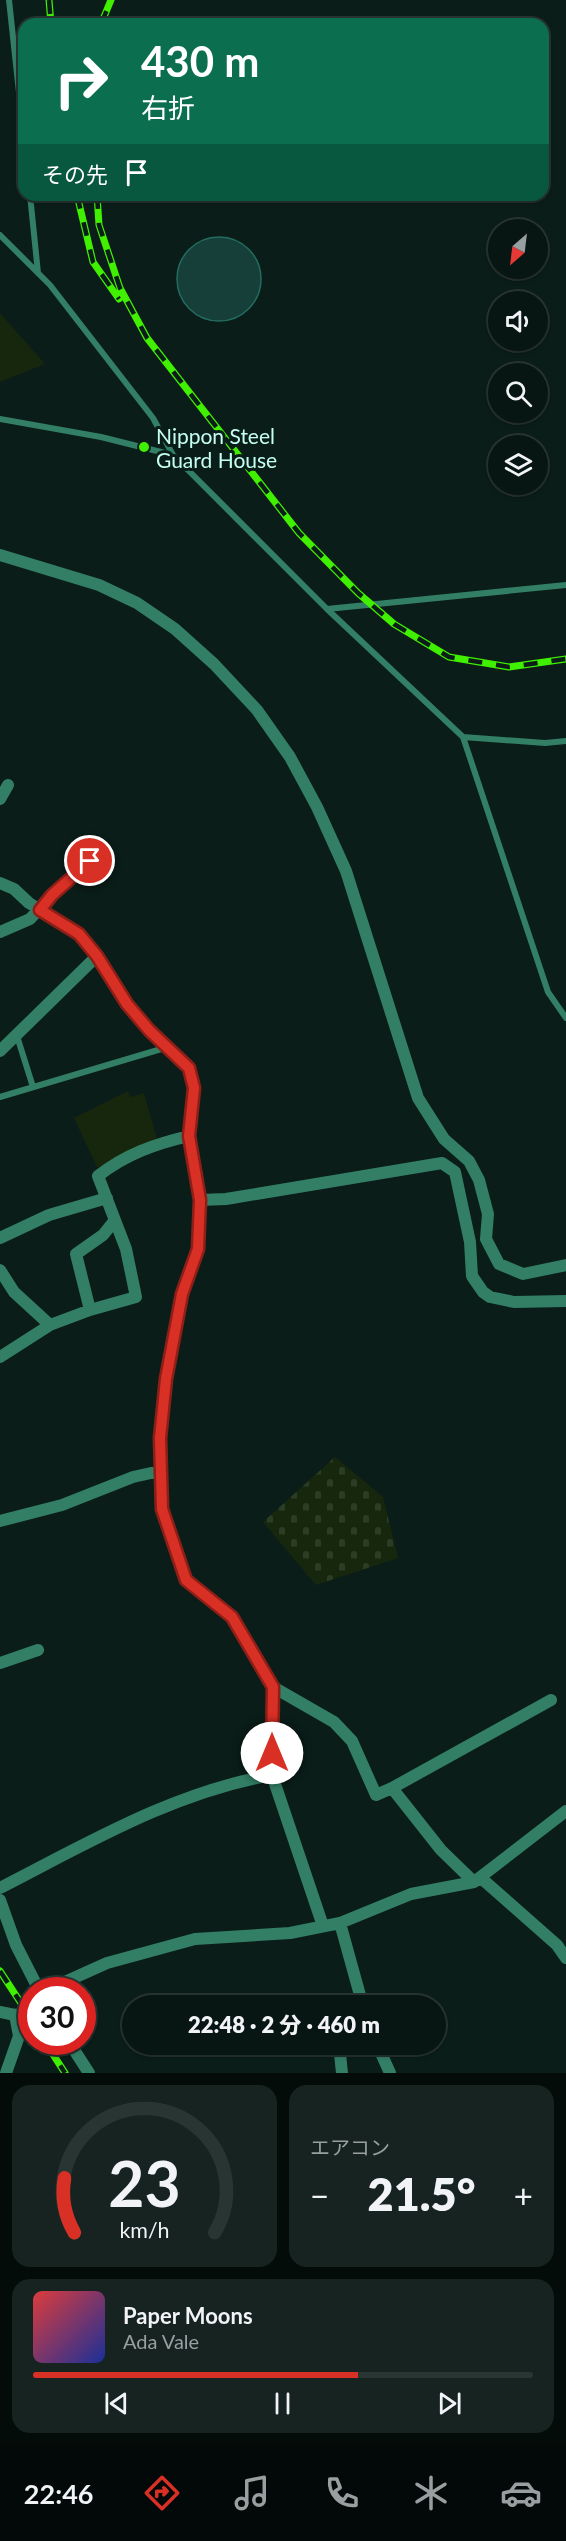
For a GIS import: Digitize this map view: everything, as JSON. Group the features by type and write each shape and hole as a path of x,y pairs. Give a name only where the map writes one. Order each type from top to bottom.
{"street":[{"path":"0,555 99,585 137,603 175,629 214,664 257,710 295,767 317,807 346,870 418,1098 444,1139 469,1161 479,1180 488,1214 486,1239 499,1264 523,1274 566,1265"},
{"path":"0,799 8,785"},
{"path":"0,932 30,919 52,895 90,861"},
{"path":"0,883 14,889 40,910 79,934 97,956 127,1004 149,1030 189,1068 194,1088 189,1136 200,1200 198,1249 182,1294 166,1379 160,1438 162,1509 186,1580 232,1617 273,1687 334,1722 352,1741 376,1795 551,1700"},
{"path":"0,1051 97,956"},
{"path":"0,1357 50,1325 90,1310 136,1297 126,1249 98,1176 115,1163 152,1144 189,1136"},
{"path":"200,1200 226,1199 442,1163 455,1172 470,1242 472,1276 483,1292 490,1297 514,1302 566,1301"},
{"path":"0,1238 49,1215 107,1198"},
{"path":"90,1310 76,1254 103,1235 115,1220"},
{"path":"470,1242 486,1239"},
{"path":"0,1270 14,1292 50,1325"},
{"path":"0,1521 62,1505 133,1477 160,1471"},
{"path":"0,1663 38,1650"},
{"path":"273,1687 272,1775 323,1926"},
{"path":"0,1888 150,1812 234,1781 272,1775"},
{"path":"392,1788 441,1850 477,1880 561,1941 566,1958"},
{"path":"75,1977 106,1963 195,1938 290,1933 340,1923 411,1894 477,1880 565,1814"},
{"path":"0,1900 16,1945 32,1977"},
{"path":"340,1923 360,1995"},
{"path":"0,2012 18,2014"},
{"path":"7,2073 19,2036 15,2015"},
{"path":"77,2055 89,2073"},
{"path":"340,2055 342,2073"},
{"path":"382,2055 390,2073"}],"lane":[{"path":"9,0 18,83"},
{"path":"31,201 38,273"},
{"path":"0,235 38,273 153,418 173,455 327,609 463,737 548,992 566,1018"},
{"path":"0,418 90,435 173,455"},
{"path":"327,609 566,585"},
{"path":"463,737 545,743 566,741"},
{"path":"17,1036 33,1087"},
{"path":"0,1097 168,1047"}],"green space":[{"path":"0,313 45,364 0,382"},
{"path":"128,1091 130,1097 144,1093 157,1139 103,1168 97,1167 74,1118"},
{"path":"335,1457 383,1497 398,1558 316,1585 263,1522"}],"building":[{"path":"219,237 235,240 249,249 258,263 261,279 258,295 249,309 235,318 219,321 203,318 189,309 180,295 177,279 180,263 189,249 203,240"}],"railway":[{"path":"49,0 50,18"},
{"path":"104,18 111,0"},
{"path":"78,201 93,262 119,299"},
{"path":"97,201 99,225 120,288 147,338 299,533 358,593 394,624 449,657 509,667 566,659"},
{"path":"0,1971 18,1999"},
{"path":"53,2055 65,2073"}],"place":[{"name":"Nippon Steel Guard House","path":"144,447"}],"route":[{"path":"90,861 52,895 40,910 79,934 97,956 127,1004 149,1030 189,1068 194,1088 189,1136 200,1200 198,1249 182,1294 166,1379 160,1438 162,1509 169,1536 186,1580 232,1617 273,1687 272,1753"}]}
